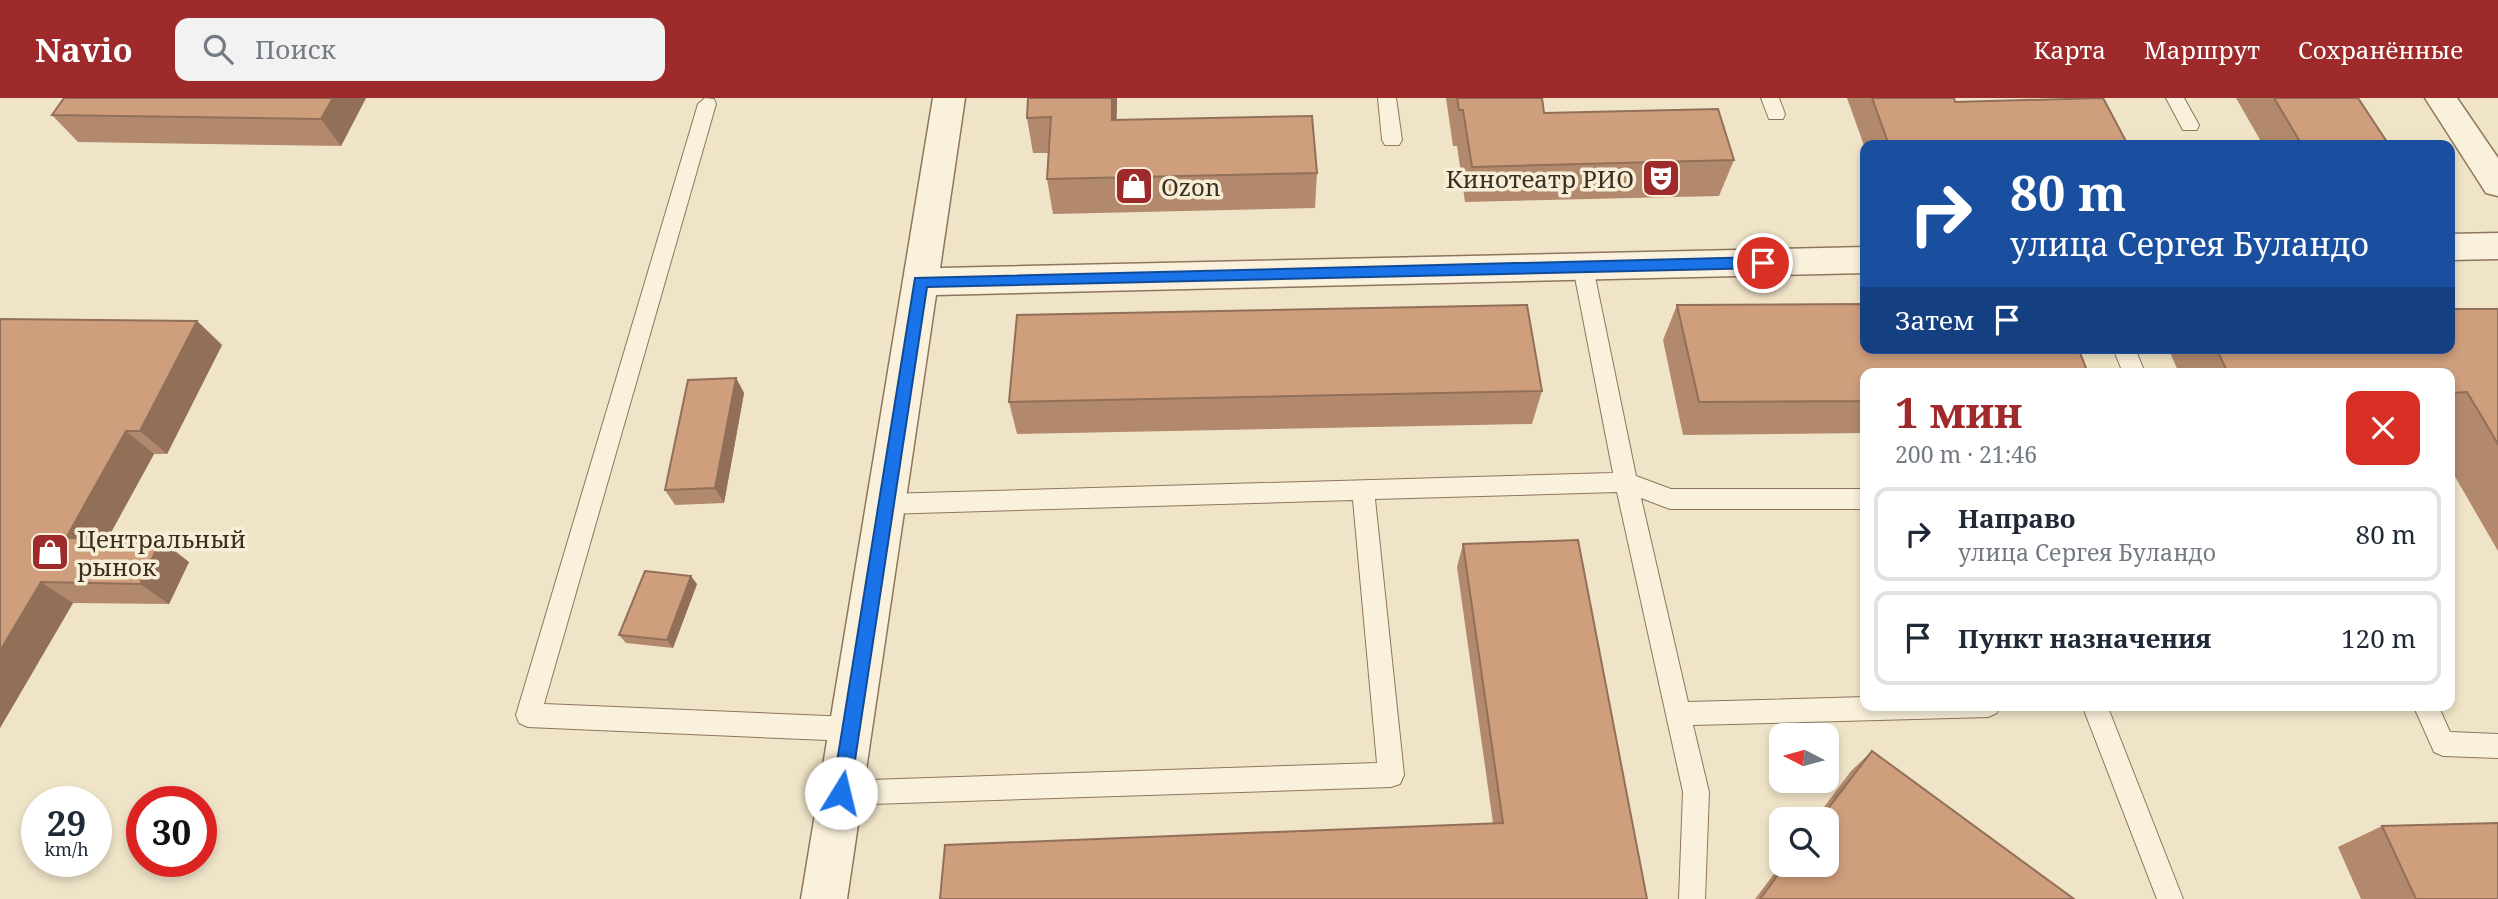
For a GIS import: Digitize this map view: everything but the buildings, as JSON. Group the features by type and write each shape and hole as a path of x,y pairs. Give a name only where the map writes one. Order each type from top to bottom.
{"street":[{"path":"824,899 949,98"},
{"path":"2441,98 2498,184"},
{"path":"2455,247 2498,246"},
{"path":"920,282 1860,260"}],"lane":[{"path":"1387,98 1392,140"},
{"path":"2175,98 2189,125"},
{"path":"706,104 528,715 851,730"},
{"path":"1583,267 1626,482 1696,792 1692,899"},
{"path":"885,505 1626,482 1670,499 1860,499"},
{"path":"841,793 1391,775 1363,490"},
{"path":"1678,714 1860,709"},
{"path":"2096,711 2170,899"},
{"path":"2428,711 2444,744 2498,746"}],"place":[{"name":"Кинотеатр РИО","path":"1661,178"},
{"name":"Ozon","path":"1134,186"},
{"name":"Центральный рынок","path":"50,552"}],"route":[{"path":"841,793 920,282 1763,263"}]}
